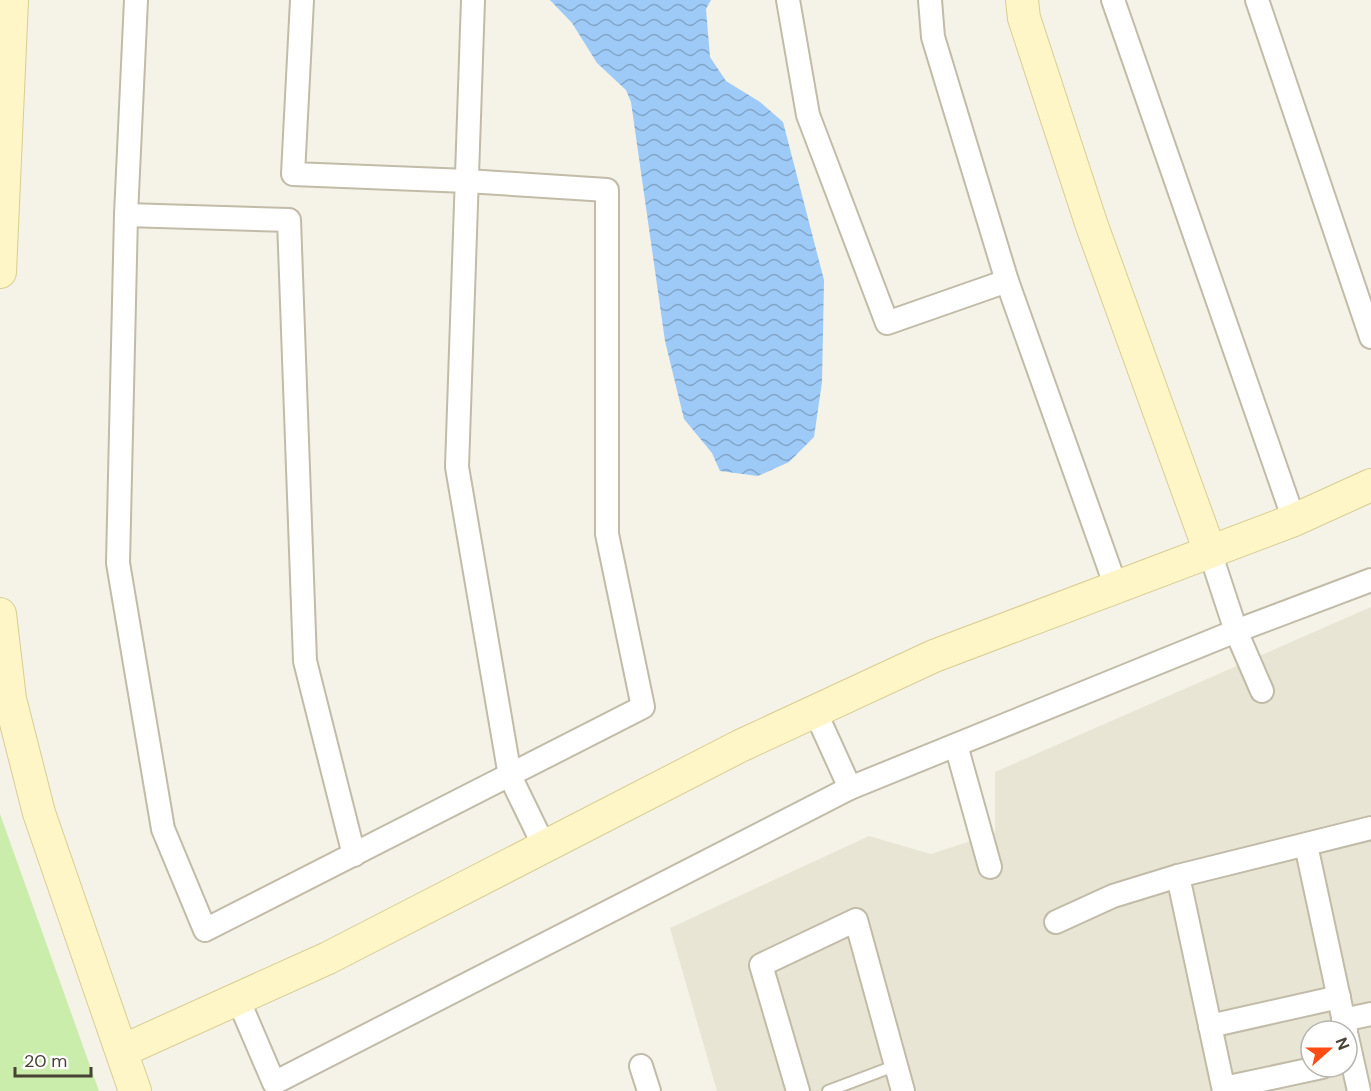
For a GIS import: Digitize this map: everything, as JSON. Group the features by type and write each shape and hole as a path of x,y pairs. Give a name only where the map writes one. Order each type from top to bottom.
{"street":[{"path":"0,272 12,0"},
{"path":"136,0 126,215 118,563 164,829 205,930 510,777 643,707 607,534 607,190 467,180 293,174 303,0"},
{"path":"472,0 457,467 510,777 544,846"},
{"path":"788,0 808,115 887,322 1008,281"},
{"path":"930,0 933,37 1008,281 1116,587"},
{"path":"1022,0 1024,18 1092,226 1210,552 1236,631 1262,691"},
{"path":"1113,0 1294,520"},
{"path":"1257,0 1371,337"},
{"path":"126,215 289,220 304,661 354,855"},
{"path":"122,1051 328,958 544,846 815,711 934,656 1294,520 1371,485"},
{"path":"238,999 274,1083 850,788 1236,631 1371,580"},
{"path":"0,614 10,699 39,813 79,936 135,1091"},
{"path":"815,711 850,788"},
{"path":"956,745 990,867"},
{"path":"1056,922 1113,896 1178,876 1371,828"},
{"path":"1306,845 1343,1019"},
{"path":"1178,876 1224,1089 1299,1072"},
{"path":"798,1091 761,965 856,920 903,1091"},
{"path":"1210,1026 1339,997"},
{"path":"641,1066 649,1091"}],"lane":[{"path":"828,1091 897,1065"}],"shaded area":[{"path":"1371,607 1371,1091 717,1091 670,928 869,836 931,854 995,833 995,772"}],"green space":[{"path":"0,814 99,1091 0,1091"}],"water":[{"path":"550,0 711,0 706,9 710,57 726,81 760,102 783,122 824,280 822,382 814,437 789,462 758,476 720,471 712,453 684,419 665,341 631,102 626,90 597,63 572,23"}]}
